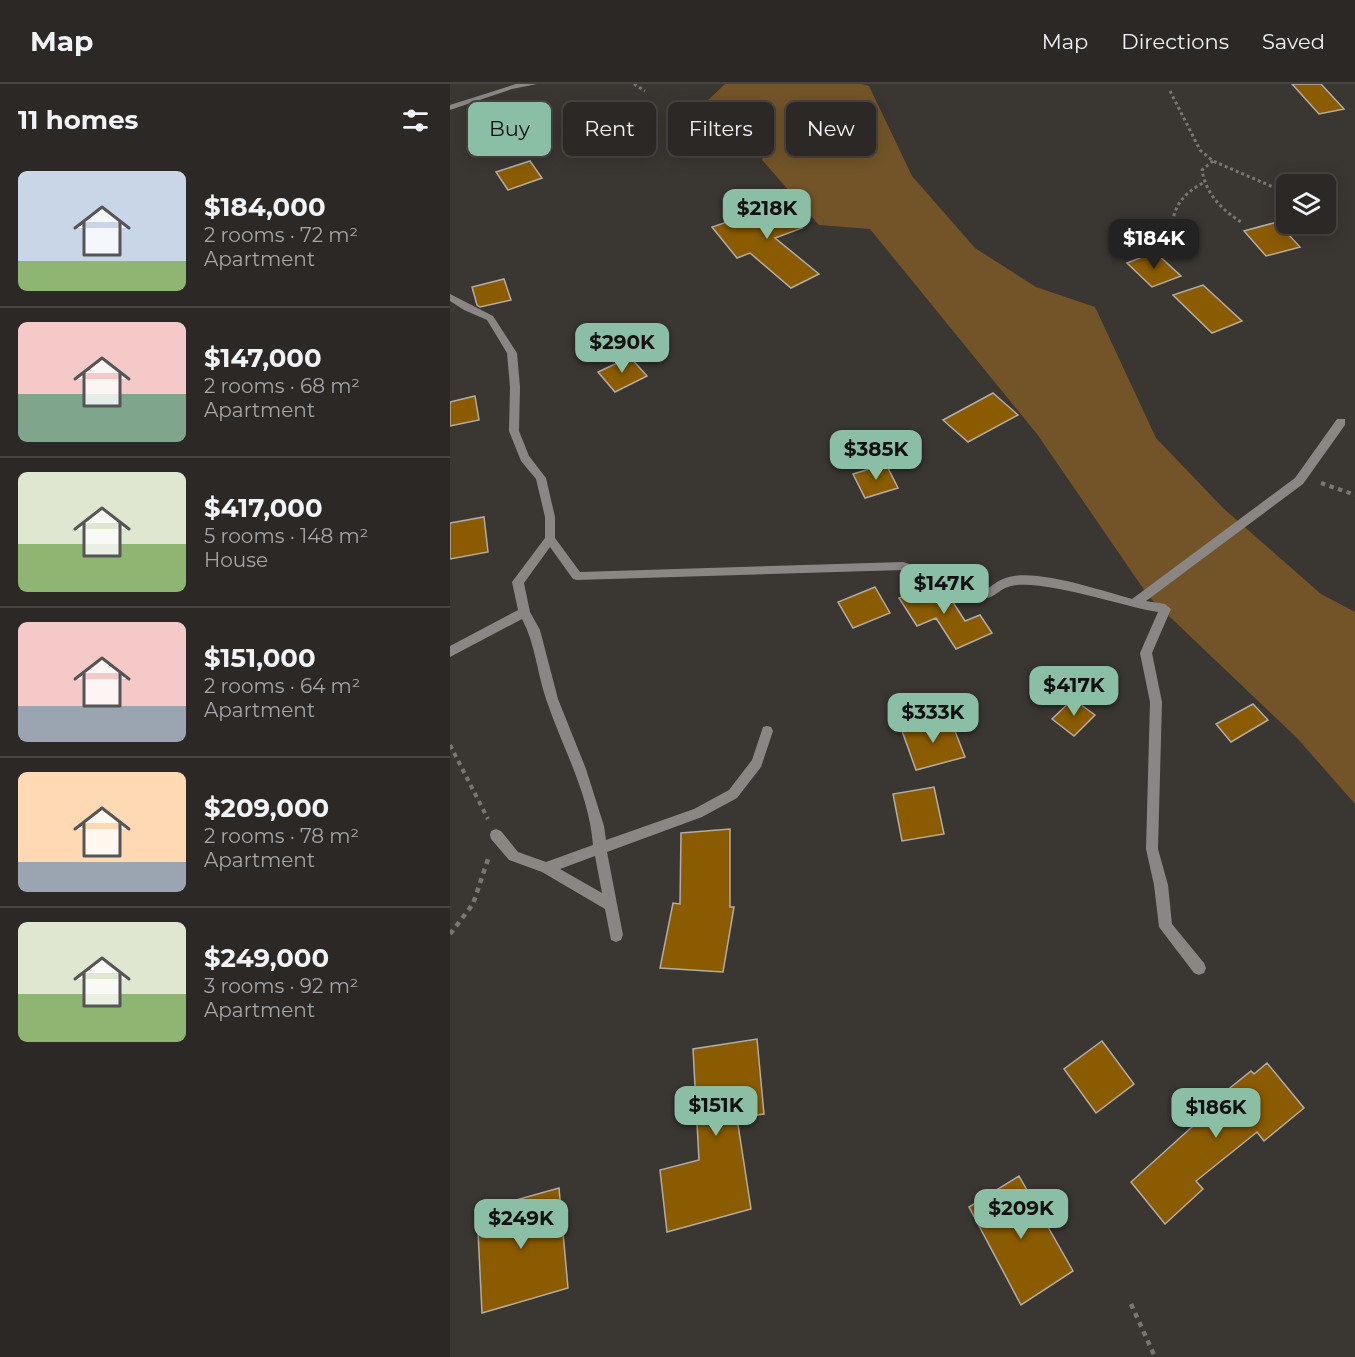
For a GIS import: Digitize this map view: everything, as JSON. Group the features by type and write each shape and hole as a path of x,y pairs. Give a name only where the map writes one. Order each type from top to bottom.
{"street":[{"path":"450,108 511,87 533,84"},
{"path":"450,297 467,308 490,318 512,353 515,387 514,431 525,458 541,478 550,517 550,539 577,576 903,566 988,594 1006,582 1032,580 1165,609 1146,653 1156,702 1152,849 1161,885 1167,927 1199,968"},
{"path":"1134,604 1299,482 1341,422"},
{"path":"550,539 518,582 524,612 534,630 552,699 580,769 598,826 616,935"},
{"path":"450,652 524,612"},
{"path":"546,868 698,813 733,794 757,763 767,731"},
{"path":"496,835 514,856 546,868 610,905"}],"path":[{"path":"634,84 645,91"},
{"path":"1170,91 1200,150 1213,161 1276,188"},
{"path":"1213,161 1202,170 1203,183 1222,210 1241,222"},
{"path":"1173,234 1170,221 1175,207 1191,188 1203,183"},
{"path":"1299,482 1315,481 1355,495"},
{"path":"1131,1304 1155,1357"}],"shaded area":[{"path":"725,84 862,84 869,86 912,176 975,248 1036,287 1095,307 1156,438 1224,509 1321,594 1355,612 1355,804 1297,738 1149,597 1037,434 870,229 819,225 762,160 764,156 774,156 774,102 706,102"}],"building":[{"path":"1292,84 1321,84 1344,109 1319,114"},
{"path":"530,161 542,178 508,190 496,172"},
{"path":"769,192 802,228 775,238 819,274 791,288 750,253 737,258 712,227 757,212 747,200"},
{"path":"1276,222 1276,234 1288,234 1300,247 1266,256 1244,231"},
{"path":"1155,252 1181,276 1152,287 1127,263"},
{"path":"504,279 511,300 480,307 477,305 472,287"},
{"path":"1203,285 1242,321 1212,333 1173,295"},
{"path":"630,357 647,376 615,392 598,372"},
{"path":"993,393 1018,415 968,442 943,420"},
{"path":"475,396 479,420 450,426 450,402"},
{"path":"886,464 898,488 865,498 853,474"},
{"path":"484,517 488,552 450,559 450,523"},
{"path":"936,583 942,585 965,621 980,615 992,633 956,649 936,618 917,626 899,598"},
{"path":"875,587 890,613 853,628 838,602"},
{"path":"1073,699 1095,715 1074,736 1052,719"},
{"path":"1253,704 1268,720 1231,742 1216,724"},
{"path":"950,718 965,757 916,770 902,731"},
{"path":"934,787 944,834 902,841 893,794"},
{"path":"730,829 730,907 734,907 723,972 660,968 673,903 680,904 681,833"},
{"path":"757,1039 764,1114 737,1118 751,1209 667,1232 660,1170 699,1160 693,1049"},
{"path":"1102,1041 1134,1084 1096,1113 1064,1069"},
{"path":"1267,1063 1304,1108 1264,1141 1257,1132 1196,1181 1203,1189 1165,1224 1131,1182 1193,1126 1189,1121 1251,1071 1254,1074"},
{"path":"1019,1176 1073,1271 1021,1305 969,1207"},
{"path":"559,1188 568,1288 482,1313 477,1211"}]}
